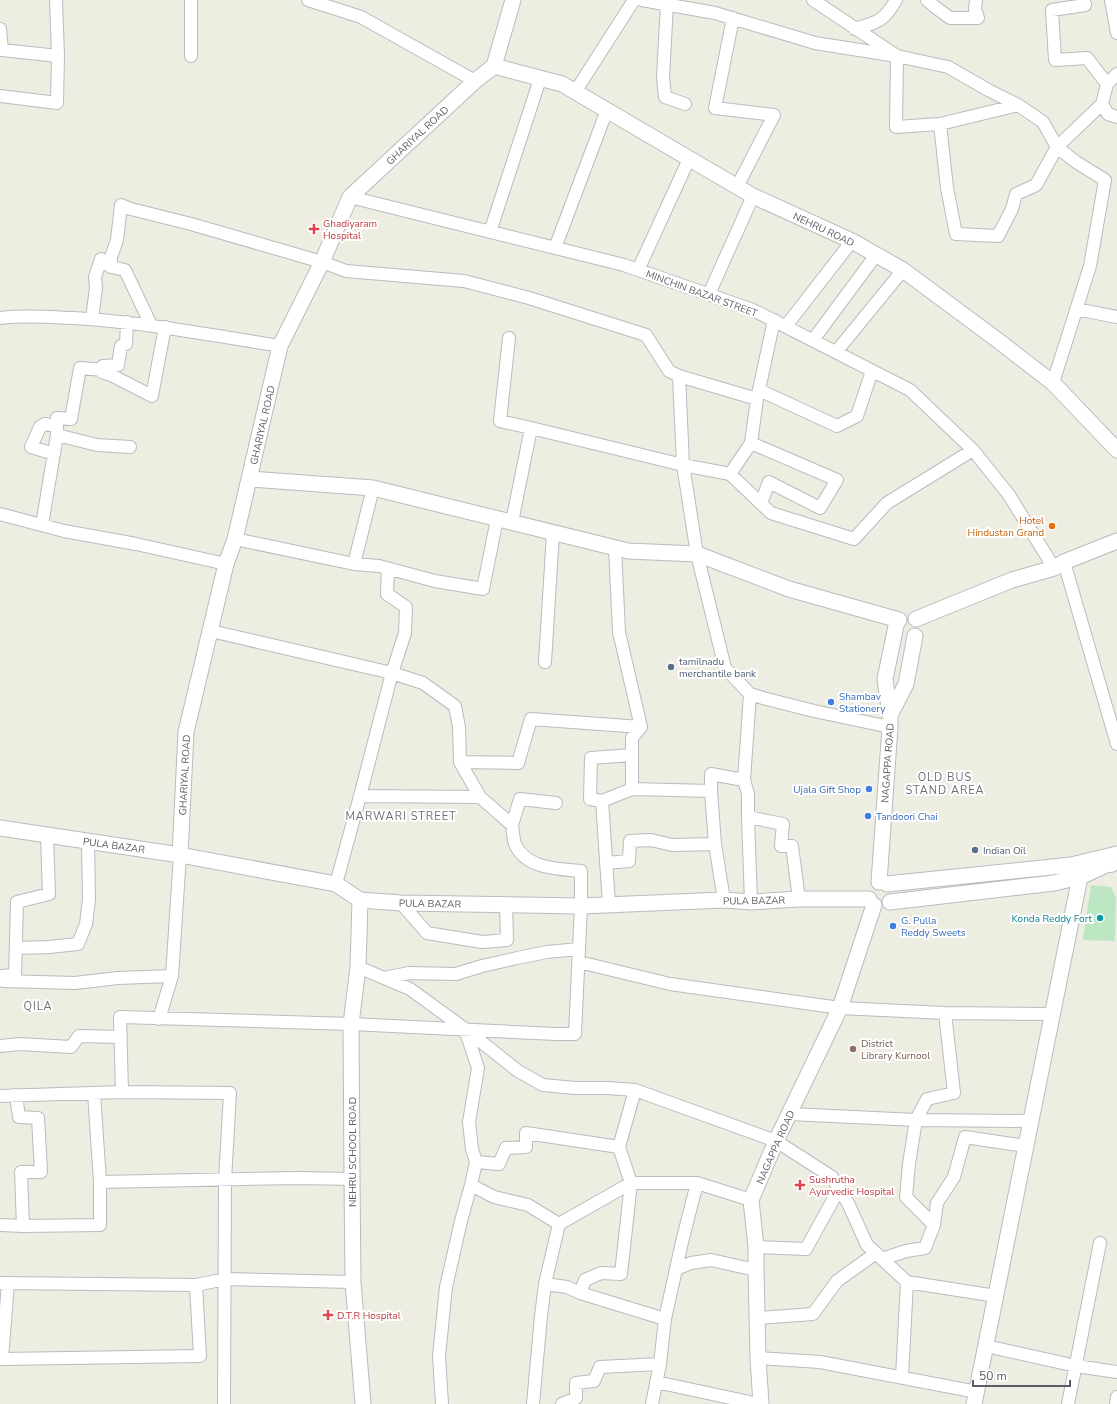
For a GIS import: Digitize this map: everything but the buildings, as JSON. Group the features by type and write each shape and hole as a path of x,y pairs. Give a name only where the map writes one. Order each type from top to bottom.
{"street":[{"path":"0,96 57,103 58,56 56,0"},
{"path":"191,0 191,56"},
{"path":"308,0 361,17 475,81"},
{"path":"494,66 513,0"},
{"path":"575,92 634,0"},
{"path":"642,0 715,13 815,42 897,56 948,67 1018,105 1043,122 1057,147 1076,162 1105,180 1090,266 1053,383"},
{"path":"813,0 897,56"},
{"path":"855,29 877,22 889,13 896,0"},
{"path":"927,0 950,18 978,18 975,9 976,0"},
{"path":"1084,0 1084,5 1052,10 1055,60 1087,58 1107,84"},
{"path":"1111,0 1117,34"},
{"path":"667,4 664,77 665,97 685,104"},
{"path":"733,18 715,108 774,115 737,187"},
{"path":"0,29 0,52 58,56"},
{"path":"897,56 896,127 940,124 1018,105"},
{"name":"GHARIYAL ROAD","path":"180,855 186,732 226,564 235,539 250,478 280,346 322,262 350,197 475,81 494,66"},
{"name":"NEHRU ROAD","path":"494,66 562,84 753,196 852,241 903,270 1053,383 1117,450"},
{"path":"940,124 947,188 956,234 998,236 1012,209 1016,194 1036,185 1057,147 1102,104 1107,84 1117,74"},
{"path":"490,232 540,79"},
{"path":"1102,104 1108,114 1117,117"},
{"path":"555,248 607,110"},
{"path":"638,270 689,159"},
{"path":"709,294 753,196"},
{"name":"MINCHIN BAZAR STREET","path":"350,197 624,265 709,294 753,310 774,320 910,390 973,450 1009,495 1059,565 1117,744"},
{"path":"111,267 111,257 117,240 121,205 322,262 346,271 464,281 529,298 646,335 669,371 679,376 758,394 837,426 857,416 872,371"},
{"path":"786,326 852,241"},
{"path":"813,340 876,254"},
{"path":"92,319 96,288 95,277 101,259 111,267 125,270 151,325"},
{"path":"836,352 903,270"},
{"path":"1076,308 1117,317"},
{"path":"0,318 25,315 126,322 280,346"},
{"path":"730,474 751,443 758,394 774,320"},
{"path":"103,370 103,366 118,365 120,346 126,344 126,322"},
{"path":"42,525 54,454 57,431 56,418 71,419 80,368 103,370 102,372 152,396 165,327"},
{"path":"509,338 500,421 683,465 730,474 771,513 854,539 887,503 973,450"},
{"path":"679,376 683,465 697,554 725,668 750,694 814,711 890,721"},
{"path":"54,454 31,447 40,427 45,424 57,431 97,445 130,447"},
{"path":"512,522 531,428"},
{"path":"751,443 837,480 820,508 769,482 761,503"},
{"path":"250,478 373,488 628,551 697,554 789,589 898,623"},
{"path":"354,564 373,488"},
{"path":"1,517 226,564"},
{"path":"235,539 354,564 379,566 435,581 483,588 497,518"},
{"path":"545,662 553,533"},
{"path":"916,620 1012,580 1059,565 1117,541"},
{"path":"615,548 619,632 641,727"},
{"path":"336,884 392,673 406,633 406,607 387,594 388,569"},
{"path":"909,616 918,622 919,629 915,636 906,684 890,721 886,679 898,623 902,617 909,616"},
{"path":"898,623 898,634 908,638 915,636"},
{"path":"211,631 392,673 423,683 455,706 459,727 460,762 480,797 512,825"},
{"path":"750,694 744,780 748,794 751,902"},
{"path":"460,762 518,763 531,719 641,727"},
{"name":"NAGAPPA ROAD","path":"883,883 890,721"},
{"path":"632,789 632,738 641,727"},
{"path":"632,755 591,758 590,799 602,801 632,789 711,791"},
{"path":"724,900 715,844 711,774 744,780"},
{"path":"360,796 480,797"},
{"path":"122,1092 120,1017 352,1024 575,1034 581,906 581,871 547,867 526,858 515,843 512,825 520,799 556,803"},
{"path":"602,801 609,904"},
{"path":"748,816 783,824 781,846 792,846 799,899"},
{"name":"PULA BAZAR","path":"0,828 180,855 336,884 360,900 401,903 581,906 724,900 751,902 799,899 871,902"},
{"path":"0,976 15,975 17,902 49,894 47,836"},
{"path":"606,863 629,861 630,841 651,840 672,845 715,844"},
{"path":"16,948 78,944 86,924 89,900 88,842"},
{"path":"1117,854 1080,870 1054,883 890,902 881,906 871,902 868,895 869,888 872,885 883,883 1071,865 1080,870 1117,863"},
{"path":"159,1018 172,976 180,855"},
{"path":"758,1358 820,1362 902,1377 976,1398 1053,1014 1080,870"},
{"path":"883,883 892,891 890,902"},
{"name":"NEHRU SCHOOL ROAD","path":"360,900 358,967 352,1024 352,1179 353,1282 363,1404"},
{"name":"NAGAPPA ROAD","path":"760,1404 756,1247 751,1200 776,1141 840,1008 871,902"},
{"path":"401,903 427,933 482,942 507,940 506,905"},
{"path":"384,978 409,974 456,974 517,958 547,952 579,949"},
{"path":"578,962 670,984 840,1008 946,1013 1053,1014"},
{"path":"358,967 410,989 518,1072 543,1085 575,1088 635,1090 776,1141 832,1177 848,1203 867,1245 907,1282 996,1296"},
{"path":"0,981 75,983 118,978 172,976"},
{"path":"934,1225 906,1198 909,1164 916,1120 927,1098 954,1093 946,1013"},
{"path":"442,1404 439,1356 446,1287 476,1162 472,1149 469,1122 478,1068 464,1029"},
{"path":"0,1046 20,1044 71,1047 79,1036 121,1037"},
{"path":"580,1293 585,1280 601,1273 621,1274 631,1183 619,1147 635,1090"},
{"path":"0,1096 122,1092 230,1093 225,1180 224,1404"},
{"path":"0,1225 100,1225 100,1182 94,1093"},
{"path":"16,1096 18,1117 38,1118 40,1172 21,1172 23,1226"},
{"path":"790,1114 916,1120 1031,1121"},
{"path":"476,1162 499,1164 506,1148 526,1147 526,1133 619,1147"},
{"path":"757,1318 813,1314 837,1281 879,1256 925,1248 934,1225 937,1203 954,1177 965,1138 1026,1146"},
{"path":"100,1182 297,1178 352,1179"},
{"path":"533,1404 545,1284 559,1224 631,1183 697,1183 751,1200"},
{"path":"652,1404 660,1364 665,1319 697,1183"},
{"path":"471,1185 494,1197 528,1205 559,1224"},
{"path":"756,1247 806,1249 839,1189"},
{"path":"1068,1404 1100,1243"},
{"path":"676,1269 691,1262 711,1260 756,1270"},
{"path":"196,1285 200,1356 2,1358 4,1283 196,1285 225,1279 353,1282"},
{"path":"902,1377 907,1282"},
{"path":"545,1284 567,1287 580,1293 665,1319"},
{"path":"986,1346 1076,1366 1117,1372"},
{"path":"562,1404 576,1398 576,1383 594,1381 600,1367 660,1364"},
{"path":"656,1382 760,1404"},
{"path":"1116,1404 1117,1397"}],"green space":[{"name":"Konda Reddy Fort","path":"1091,885 1111,887 1116,898 1115,941 1083,940"}],"place":[{"name":"Ghadiyaram Hospital","path":"314,229"},
{"name":"Hotel Hindustan Grand","path":"1052,526"},
{"name":"tamilnadu merchantile bank","path":"671,667"},
{"name":"Shambav Stationery","path":"831,702"},
{"name":"Ujala Gift Shop","path":"869,789"},
{"name":"Tandoori Chai","path":"868,816"},
{"name":"Indian Oil","path":"975,850"},
{"name":"Konda Reddy Fort","path":"1100,918"},
{"name":"G. Pulla Reddy Sweets","path":"893,926"},
{"name":"District Library Kurnool","path":"853,1049"},
{"name":"Sushrutha Ayurvedic Hospital","path":"800,1185"},
{"name":"D.T.R Hospital","path":"328,1315"}],"district":[{"name":"OLD BUS STAND AREA","path":"945,783"},
{"name":"MARWARI STREET","path":"401,816"},
{"name":"QILA","path":"38,1006"}]}
